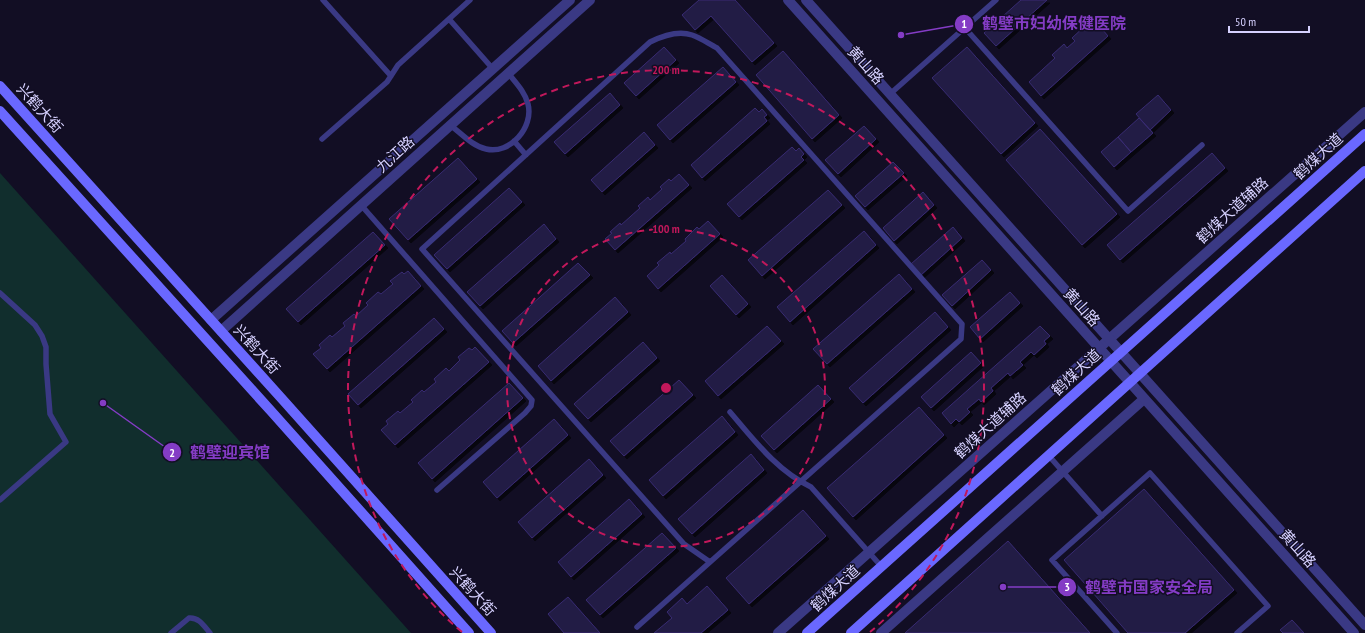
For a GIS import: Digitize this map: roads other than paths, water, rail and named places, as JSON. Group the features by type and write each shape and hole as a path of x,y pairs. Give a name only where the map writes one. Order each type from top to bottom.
{"main road":[{"name":"兴鹤大街","path":"0,86 491,633"},
{"name":"兴鹤大街","path":"0,111 469,633"},
{"name":"鹤煤大道","path":"807,633 1365,134"},
{"path":"851,633 1365,171"}],"street":[{"name":"九江路","path":"211,320 570,0"},
{"name":"九江路","path":"220,330 590,0"},
{"name":"黄山路","path":"788,0 1354,633"},
{"name":"黄山路","path":"806,0 1120,353 1365,625"},
{"name":"鹤煤大道辅路","path":"778,633 1365,112"},
{"path":"881,633 1144,399"}],"lane":[{"path":"323,0 391,76"},
{"path":"322,139 387,82 398,65 470,0"},
{"path":"890,94 996,0"},
{"path":"449,19 493,68"},
{"path":"965,28 1128,211 1202,145"},
{"path":"636,627 710,562 961,340 962,324 718,48 692,35 674,34 658,38 650,42 422,249 684,544 710,562"},
{"path":"450,125 472,142 487,150 502,148 514,141 523,131 529,118 528,105 522,92 508,73"},
{"path":"514,141 526,154"},
{"path":"361,205 532,400 531,406 525,413 437,490"},
{"path":"0,293 35,325 46,347 50,414 66,442 0,500"},
{"path":"730,412 774,462 800,482 811,487 882,566"},
{"path":"1049,456 1102,516"},
{"path":"1117,633 1052,560 1150,473 1268,606 1237,633"},
{"path":"171,633 189,618 193,617 198,620 210,633"}],"place":[{"name":"鹤壁市妇幼保健医院","path":"901,35"},
{"name":"鹤壁迎宾馆","path":"103,403"},
{"name":"鹤壁市国家安全局","path":"1003,587"}]}
